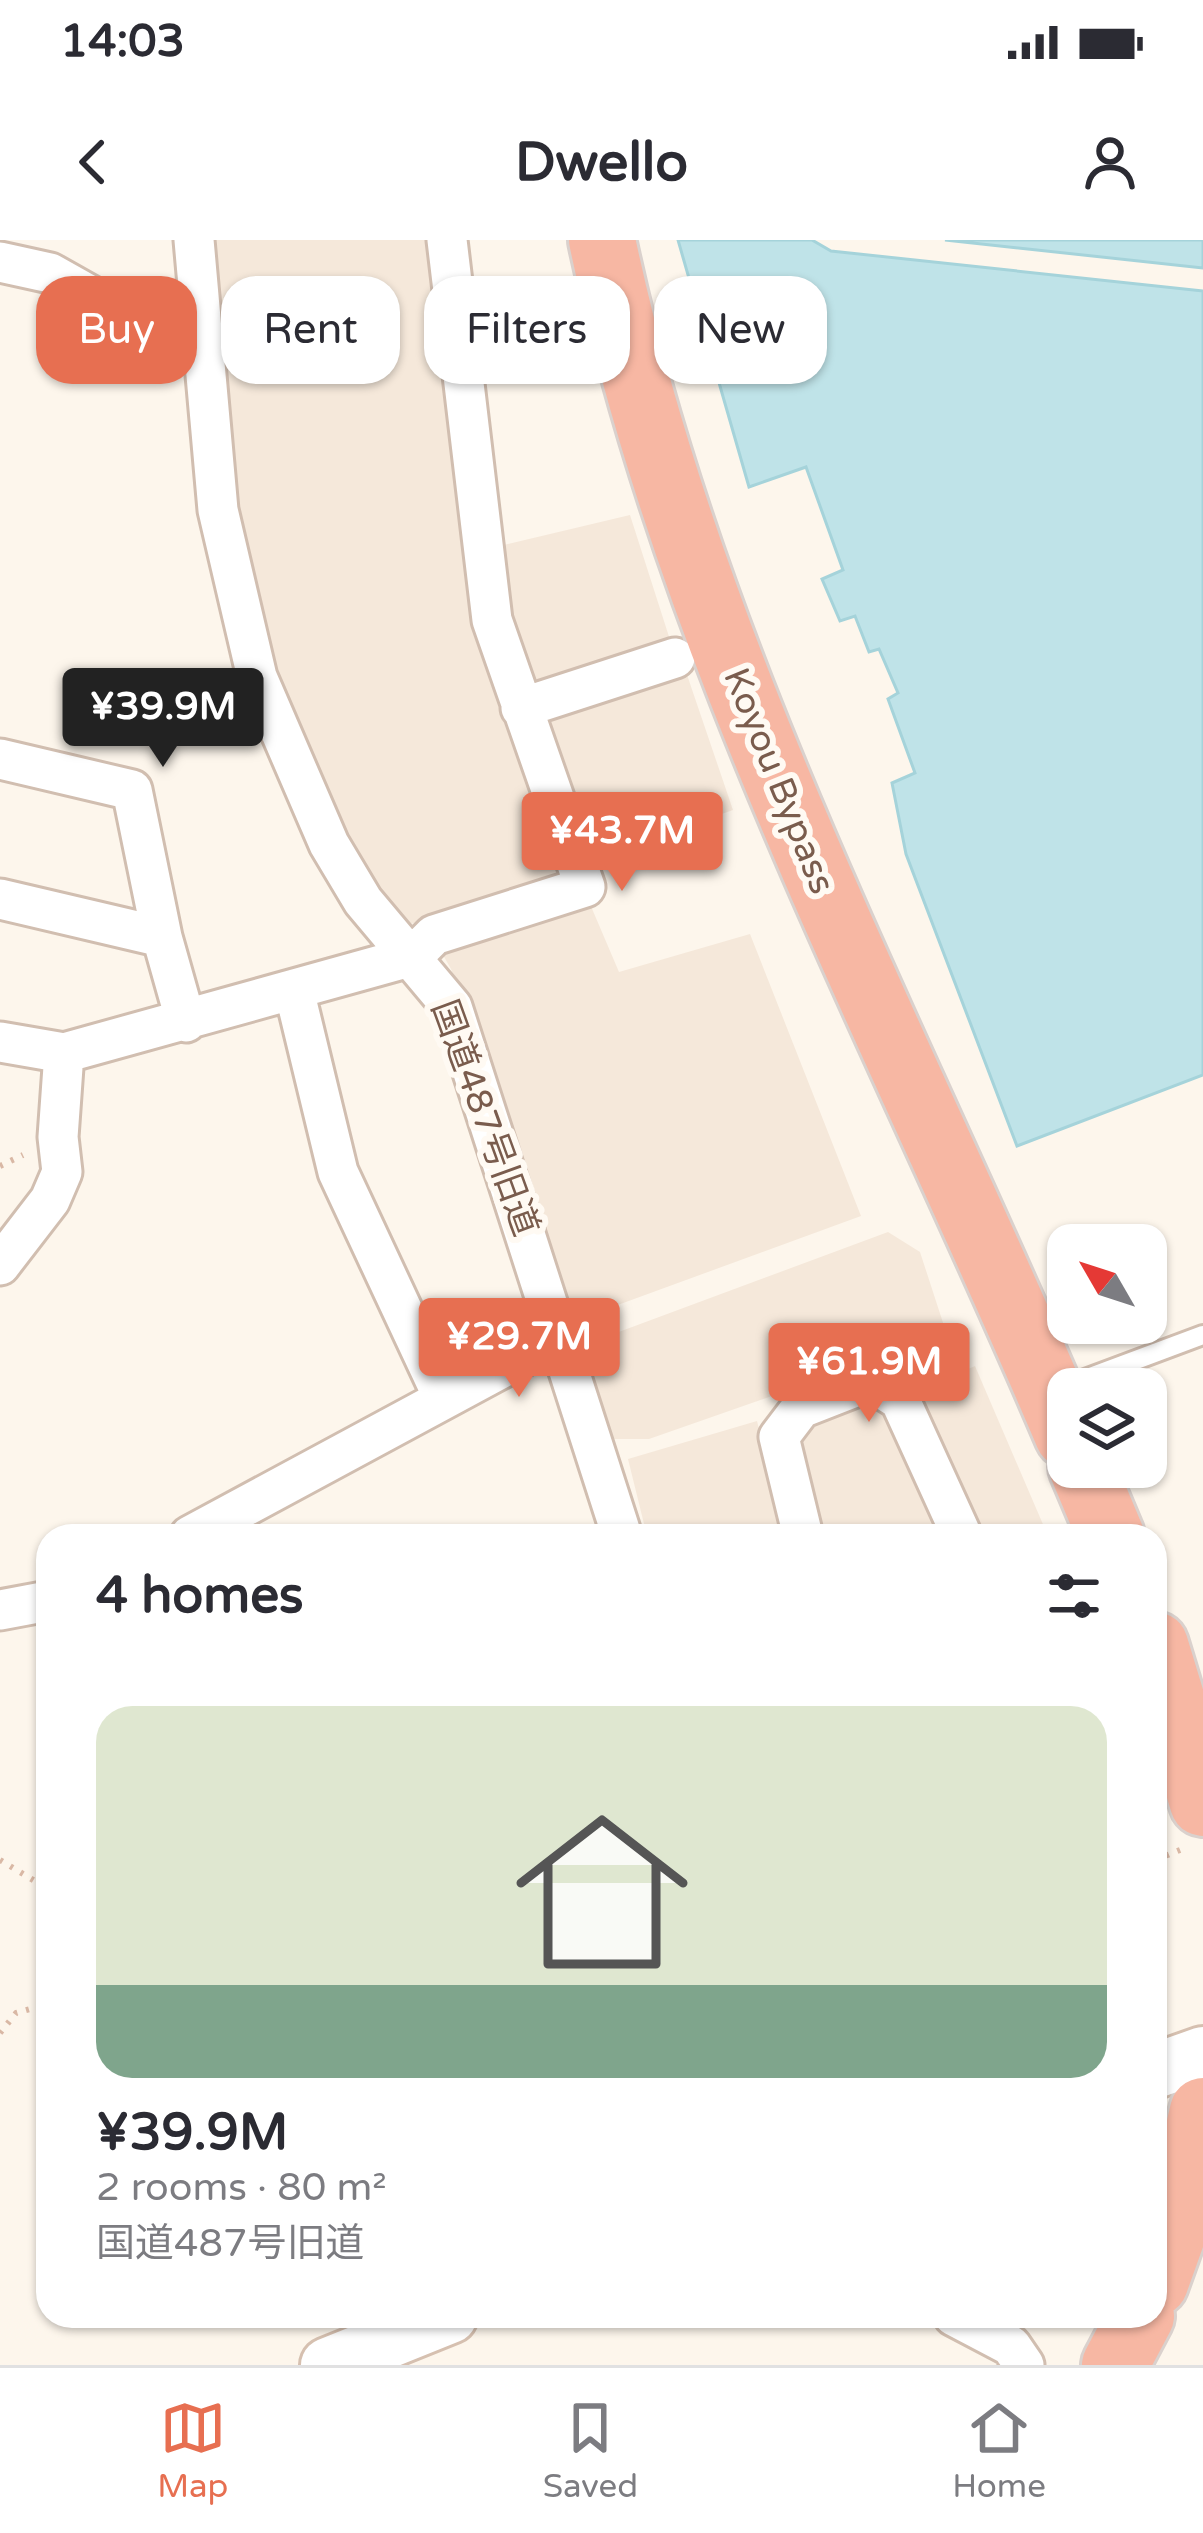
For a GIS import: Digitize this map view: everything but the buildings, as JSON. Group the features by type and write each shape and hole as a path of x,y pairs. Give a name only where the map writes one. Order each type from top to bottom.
{"highway":[{"name":"Koyou Bypass","path":"602,240 666,483 760,745 1047,1386"},
{"path":"1091,1488 1106,1524"},
{"path":"1167,1697 1203,1803"},
{"path":"1167,2249 1184,2201 1203,2110"},
{"path":"1115,2365 1135,2328"}],"street":[{"name":"国道487号旧道","path":"194,240 218,510 256,677 329,844 363,901 452,1006 618,1524"},
{"path":"0,1042 64,1053 186,1022 413,956 434,935 585,887 492,620 447,240"},
{"path":"0,262 50,273 107,305 200,320"},
{"path":"521,708 675,658"},
{"path":"0,759 132,790 162,937 186,1022"},
{"path":"0,899 162,937"},
{"path":"294,990 338,1172 443,1397"},
{"path":"0,1265 50,1200 62,1172 58,1137 64,1053"},
{"path":"212,1524 561,1336"},
{"path":"800,1524 779,1437 801,1408 870,1382 900,1400 957,1524"},
{"path":"0,1610 36,1603"},
{"path":"1167,2067 1203,2054"},
{"path":"977,2328 1011,2346 1024,2365"},
{"path":"328,2365 381,2329"}],"lane":[{"path":"1142,1368 1203,1335"}],"path":[{"path":"1167,1855 1203,1841"},
{"path":"0,1860 36,1882"},
{"path":"0,2033 16,2013 36,2008"}],"shaded area":[{"path":"204,240 431,240 439,276 424,276 424,384 461,384 564,870 411,924 346,848 268,679 225,489"},
{"path":"630,515 672,646 527,691 495,547"},
{"path":"684,666 733,810 588,862 534,714"},
{"path":"590,904 619,972 750,934 861,1216 574,1321 451,969 439,948"},
{"path":"888,1232 920,1252 947,1335 649,1439 614,1439 581,1346"},
{"path":"975,1366 1043,1524 969,1524 912,1393"},
{"path":"869,1399 893,1410 942,1524 815,1524 796,1446 811,1419"},
{"path":"757,1421 783,1524 644,1524 628,1459"}],"water":[{"path":"678,240 812,240 831,251 1203,291 1203,1075 1017,1146 906,854 892,783 915,773 888,699 898,693 879,649 869,652 855,616 840,621 822,579 843,570 806,467 749,487 719,384 827,384 827,276 688,276"},
{"path":"945,240 1203,240 1203,268"}]}
